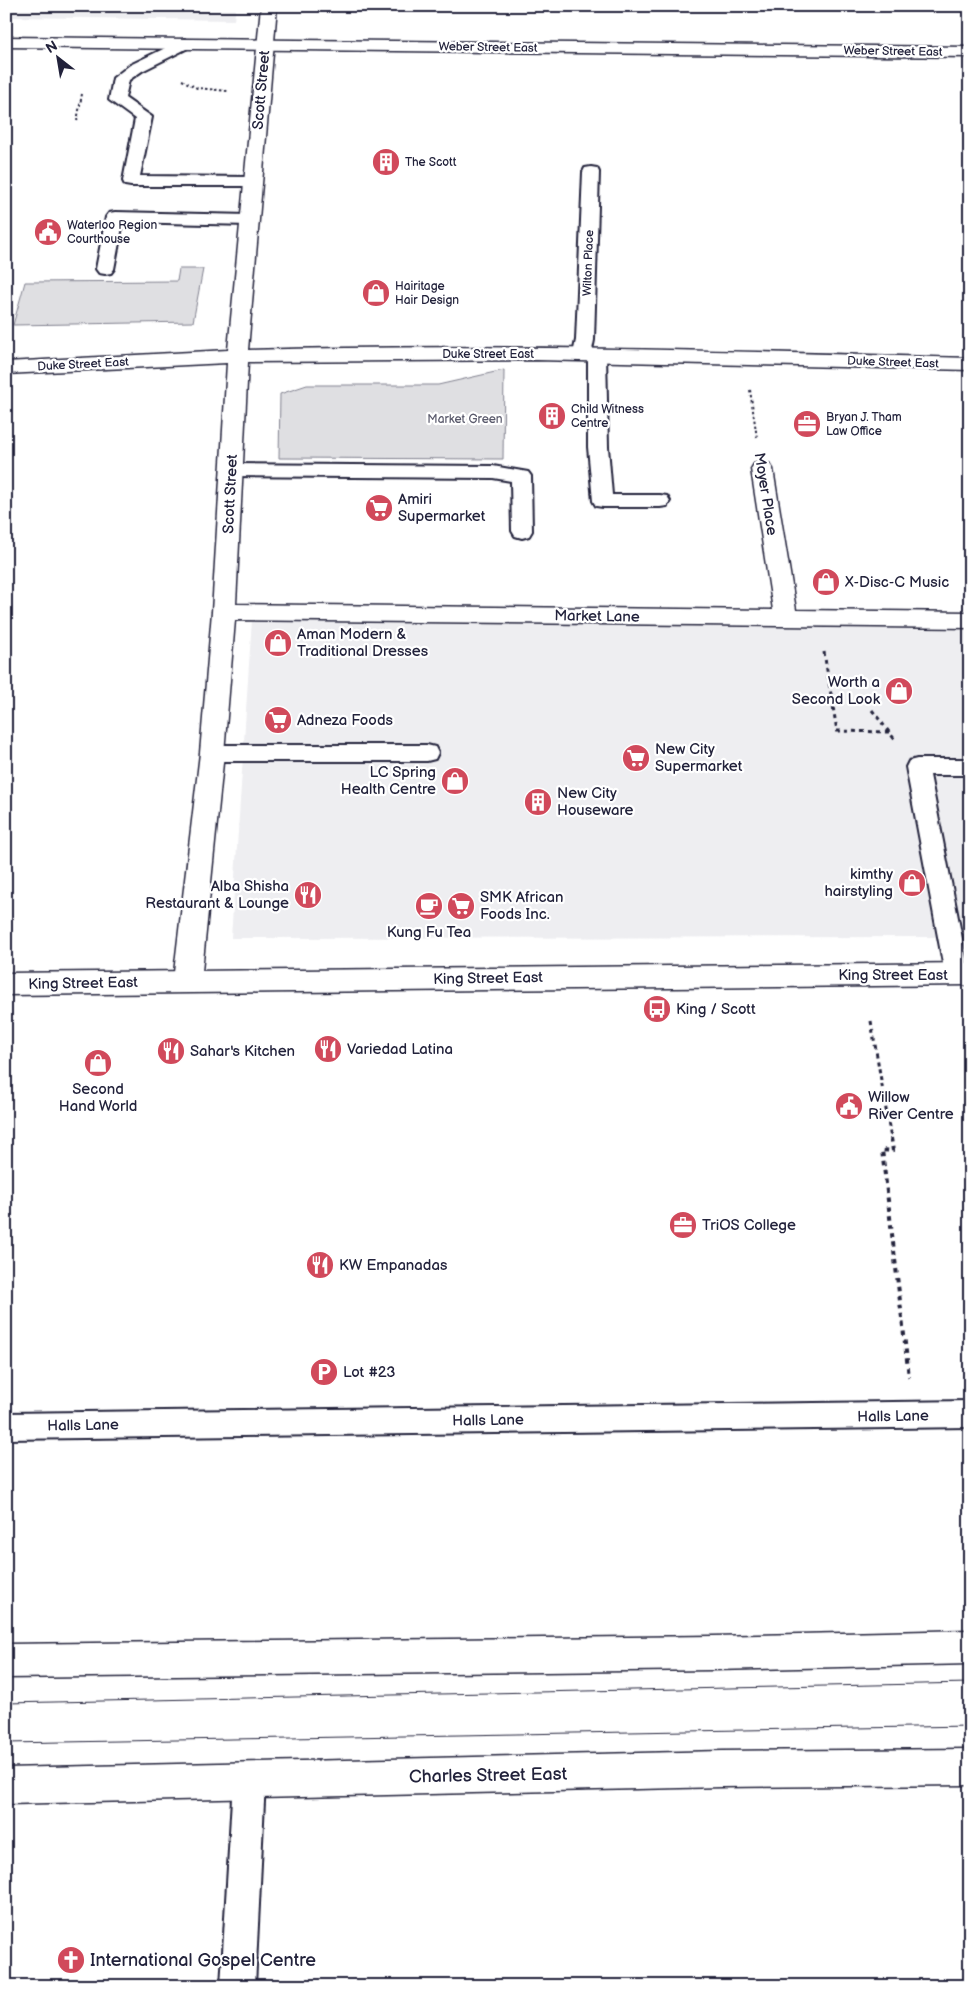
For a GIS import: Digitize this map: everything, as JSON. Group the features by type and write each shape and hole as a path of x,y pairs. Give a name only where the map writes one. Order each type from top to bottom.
{"street":[{"name":"Scott Street","path":"187,981 212,753 224,612 237,357 269,6"},
{"name":"Weber Street East","path":"6,42 970,52"},
{"name":"Duke Street East","path":"6,368 285,355 590,354 970,364"},
{"name":"Moyer Place","path":"762,468 786,618"},
{"name":"Market Lane","path":"224,612 970,620"},
{"name":"King Street East","path":"6,984 963,974"},
{"path":"6,1661 713,1653 970,1647"},
{"name":"Charles Street East","path":"6,1786 722,1769 970,1767"}],"lane":[{"path":"184,44 136,68 121,78 117,100 144,117 131,181 252,182"},
{"name":"Wilton Place","path":"591,172 585,340 590,354 603,501 660,501"},
{"path":"104,269 115,217 249,220"},
{"path":"231,470 493,472 521,476 522,532"},
{"path":"212,753 427,753"},
{"path":"963,974 917,767 970,767"},
{"name":"Halls Lane","path":"6,1426 970,1414"},
{"path":"238,1986 249,1781"}],"path":[{"path":"178,76 186,83 201,89 232,92"},
{"name":"Moyer Place","path":"749,382 762,468"},
{"path":"818,618 837,731 889,732"},
{"path":"872,710 917,767"},
{"path":"872,1021 894,1151 882,1150 914,1416"}],"shaded area":[{"path":"6,6 236,6 234,20 6,17"},
{"path":"252,619 970,630 970,937 231,938"}],"green space":[{"path":"179,269 203,269 193,322 13,325 25,282 177,281"},
{"name":"Market Green","path":"504,370 503,459 279,458 280,394 307,385 438,385"}],"tram line":[{"path":"6,1703 970,1683"},
{"path":"6,1743 970,1726"}],"place":[{"name":"The Scott","path":"386,162"},
{"name":"Waterloo Region Courthouse","path":"48,232"},
{"name":"Hairitage Hair Design","path":"376,293"},
{"name":"Child Witness Centre","path":"552,416"},
{"name":"Bryan J. Tham Law Office","path":"807,424"},
{"name":"Amiri Supermarket","path":"379,508"},
{"name":"X-Disc-C Music","path":"826,582"},
{"name":"Aman Modern & Traditional Dresses","path":"278,643"},
{"name":"Worth a Second Look","path":"899,691"},
{"name":"Adneza Foods","path":"278,720"},
{"name":"New City Supermarket","path":"636,758"},
{"name":"LC Spring Health Centre","path":"455,781"},
{"name":"New City Houseware","path":"538,802"},
{"name":"kimthy hairstyling","path":"912,883"},
{"name":"Alba Shisha Restaurant & Lounge","path":"308,895"},
{"name":"Kung Fu Tea","path":"429,906"},
{"name":"SMK African Foods Inc.","path":"461,906"},
{"name":"King / Scott","path":"657,1009"},
{"name":"Variedad Latina","path":"328,1049"},
{"name":"Sahar's Kitchen","path":"171,1051"},
{"name":"Second Hand World","path":"98,1063"},
{"name":"Willow River Centre","path":"849,1106"},
{"name":"TriOS College","path":"683,1225"},
{"name":"KW Empanadas","path":"320,1265"},
{"name":"Lot #23","path":"324,1372"},
{"name":"International Gospel Centre","path":"71,1960"}]}
